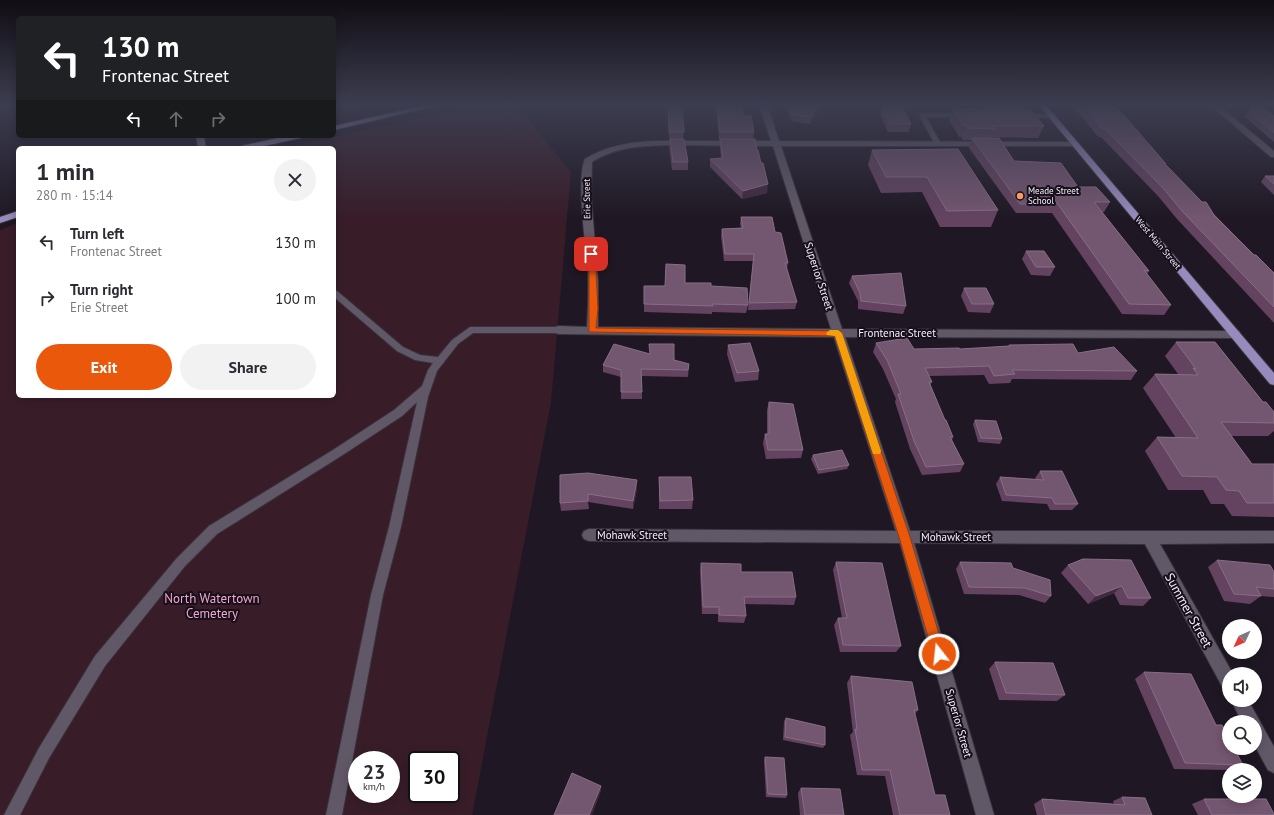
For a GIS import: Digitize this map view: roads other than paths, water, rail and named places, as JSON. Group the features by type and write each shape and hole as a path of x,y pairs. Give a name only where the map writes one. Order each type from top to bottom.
{"main road":[{"path":"253,146 271,142"},
{"name":"West Main Street","path":"1075,144 1274,380"},
{"path":"0,220 16,215"}],"street":[{"name":"Erie Street","path":"592,330 594,308 592,262 586,212 588,161 602,152 630,146 668,143 772,142"},
{"name":"Superior Street","path":"776,142 904,537 986,815"},
{"path":"779,142 1075,144"},
{"path":"1258,142 1274,155"},
{"name":"Frontenac Street","path":"559,330 838,333 1236,334"},
{"name":"Mohawk Street","path":"589,535 1149,538 1274,537"},
{"name":"Summer Street","path":"1149,538 1222,669"},
{"path":"1262,742 1274,764"}],"lane":[{"path":"336,295 400,349 418,358 440,360"},
{"path":"334,815 377,595 395,527 423,397 433,370 455,342 470,330 559,330"},
{"path":"12,815 44,753 100,661 181,562 213,530 337,453 398,413 427,387"}],"place":[{"name":"Meade Street School","path":"1020,196"}],"park label":[{"name":"North Watertown Cemetery","path":"212,606"}]}
